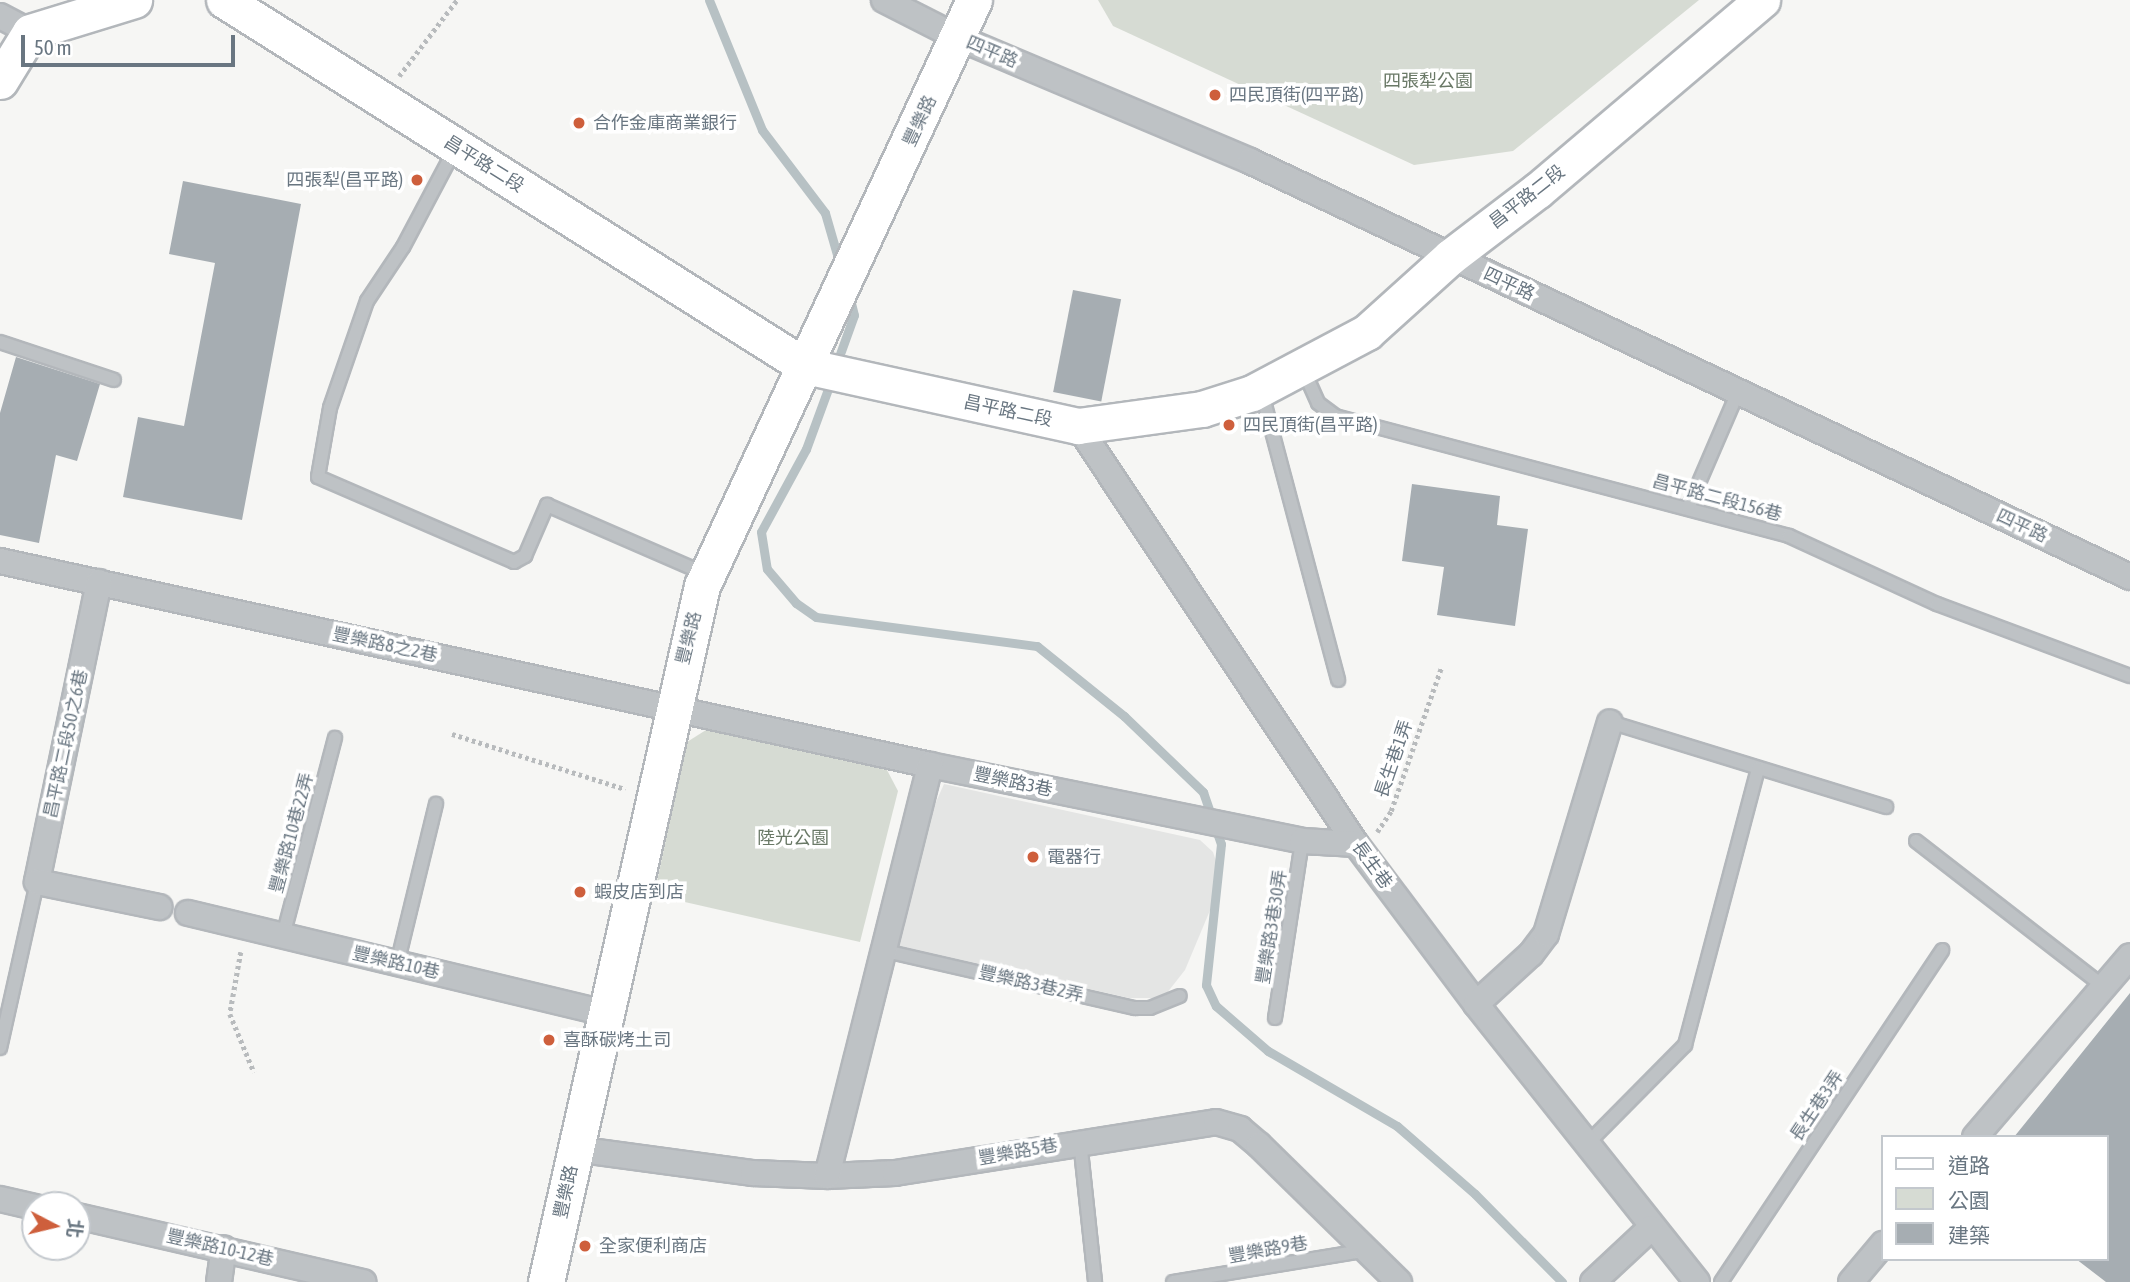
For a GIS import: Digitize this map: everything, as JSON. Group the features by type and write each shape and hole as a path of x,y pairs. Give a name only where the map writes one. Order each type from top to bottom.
{"street":[{"path":"0,81 15,24 134,0"},
{"name":"昌平路二段","path":"224,0 805,366 1078,426 1202,409 1261,389 1303,369 1367,332 1450,257 1538,190 1762,0"},
{"name":"四平路","path":"884,0 959,38 1250,161 2130,577"},
{"name":"豐樂路","path":"547,1282 652,798 706,574 959,38 974,0"},
{"name":"長生巷","path":"1078,426 1356,844 1476,1004 1651,1228 1697,1282"},
{"path":"0,561 99,582"},
{"name":"豐樂路8之2巷","path":"99,582 672,709"},
{"name":"昌平路二段50之6巷","path":"37,883 99,582"},
{"name":"豐樂路3巷","path":"672,709 1303,841 1356,844"},
{"path":"1476,1004 1531,954 1546,934 1610,722"},
{"path":"827,1176 881,949 930,765"},
{"path":"37,883 159,908"},
{"name":"豐樂路10巷","path":"188,913 604,1013"},
{"path":"1977,1135 2130,956"},
{"name":"豐樂路5巷","path":"575,1149 753,1172 827,1176 895,1173 1080,1141 1216,1122 1240,1129 1399,1282"},
{"path":"0,1199 21,1204"},
{"name":"豐樂路10-12巷","path":"91,1219 363,1282"},
{"path":"1593,1282 1651,1228"},
{"path":"1851,1282 1882,1245"},
{"path":"219,1282 224,1248"}],"lane":[{"path":"456,146 404,247 367,301 330,408 318,477 514,562 525,556 547,505 706,574"},
{"path":"0,342 114,380"},
{"name":"昌平路二段156巷","path":"1303,369 1318,403 1335,416 1789,536 1937,604 2130,676"},
{"path":"1261,389 1338,680"},
{"path":"1688,508 1738,392"},
{"path":"1610,722 1886,807"},
{"name":"豐樂路10巷22弄","path":"283,936 335,738"},
{"path":"1586,1145 1685,1045 1758,768"},
{"path":"397,964 436,804"},
{"name":"豐樂路3巷30弄","path":"1275,1018 1303,841"},
{"path":"1916,841 2104,986"},
{"path":"0,1048 37,883"},
{"name":"豐樂路3巷2弄","path":"881,949 1135,1008 1180,996"},
{"name":"長生巷3弄","path":"1721,1282 1942,950"},
{"path":"1080,1141 1095,1282"},
{"name":"豐樂路9巷","path":"1173,1282 1368,1250"}],"path":[{"path":"381,99 457,0"},
{"name":"長生巷1弄","path":"1356,844 1371,840 1391,811 1441,668"},
{"path":"452,734 652,798"},
{"path":"245,927 230,1014 254,1072"}],"shaded area":[{"path":"944,784 1200,840 1213,852 1219,870 1216,896 1185,970 1163,998 1129,998 895,945 928,820"}],"green space":[{"name":"四張犁公園","path":"1098,0 1699,0 1513,151 1414,165 1113,26"},
{"name":"陸光公園","path":"706,730 887,770 898,791 860,942 654,895 687,742"}],"building":[{"path":"183,181 301,204 242,520 123,497 138,417 184,426 215,263 169,254"},
{"path":"1073,290 1121,299 1101,401 1053,392"},
{"path":"16,357 100,384 77,461 56,455 39,543 0,535 0,413"},
{"path":"1412,484 1500,496 1497,525 1528,529 1515,626 1437,615 1444,567 1402,561"},
{"path":"2130,993 2130,1282 2106,1282 2079,1261 2109,1261 2109,1135 2016,1135"}],"waterway":[{"path":"709,0 762,130 825,213 840,265"},
{"path":"836,365 854,315 849,295"},
{"path":"832,378 806,449 761,532 767,569 796,603 816,617 1037,646 1124,716 1203,792 1221,844 1206,985 1216,1006 1268,1051 1397,1126 1475,1194 1562,1282"}],"place":[{"name":"四民頂街(四平路)","path":"1215,95"},
{"name":"合作金庫商業銀行","path":"579,123"},
{"name":"四張犁(昌平路)","path":"417,180"},
{"name":"四民頂街(昌平路)","path":"1229,425"},
{"name":"電器行","path":"1033,857"},
{"name":"蝦皮店到店","path":"580,892"},
{"name":"喜酥碳烤土司","path":"549,1040"},
{"name":"全家便利商店","path":"585,1246"}]}
